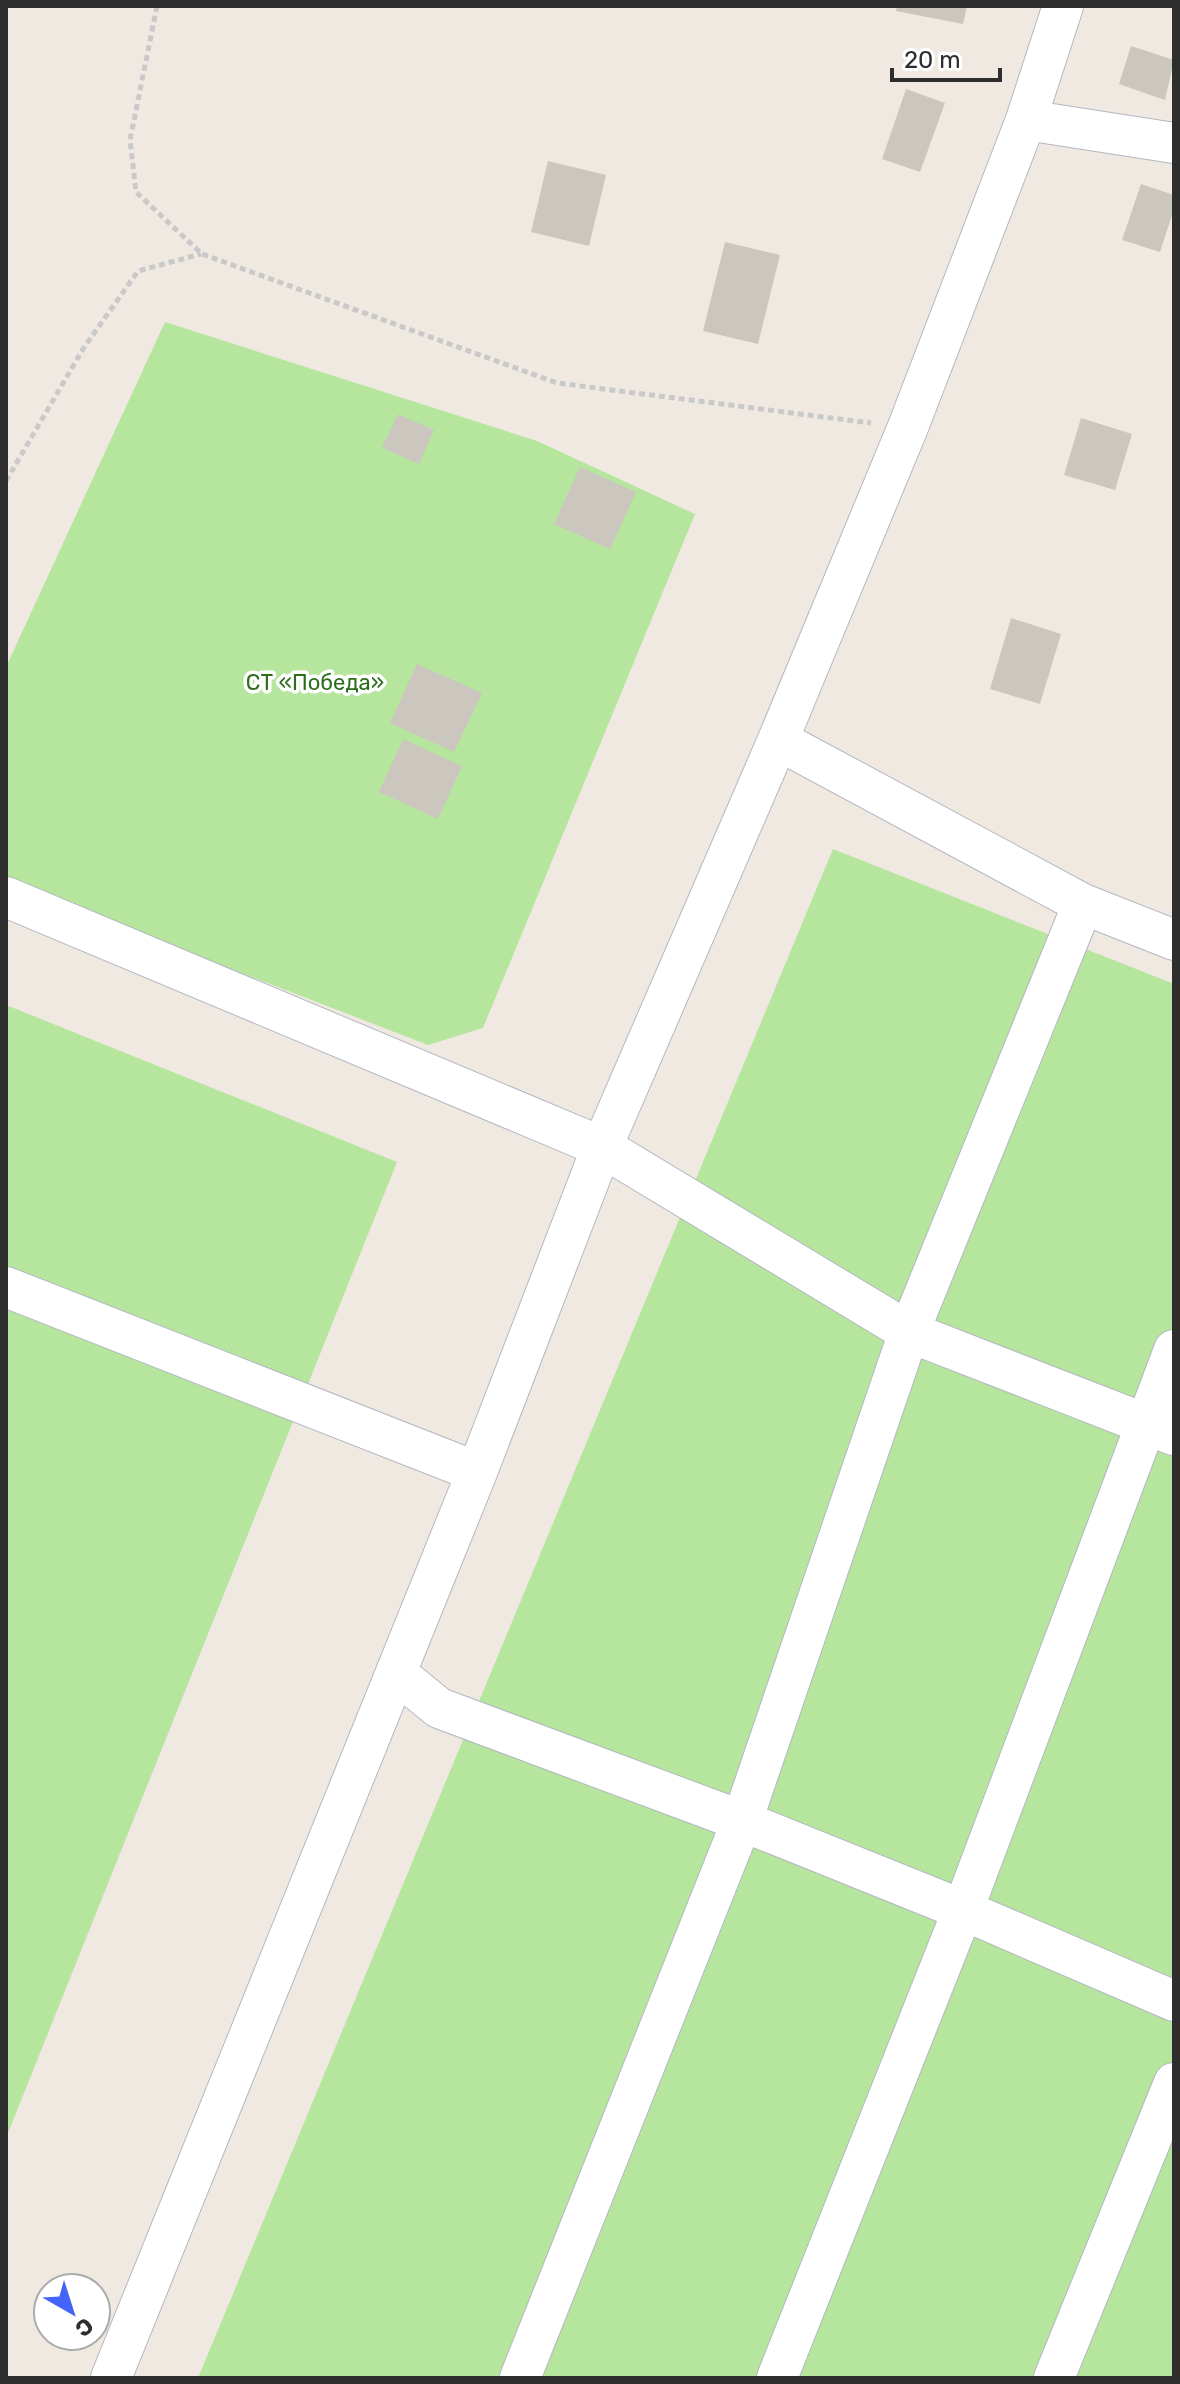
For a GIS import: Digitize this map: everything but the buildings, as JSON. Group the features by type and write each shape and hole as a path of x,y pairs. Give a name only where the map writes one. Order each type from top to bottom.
{"street":[{"path":"111,2378 477,1472 602,1147 778,740 908,427 1026,120 1063,6"},
{"path":"1026,120 1174,143"},
{"path":"778,740 1083,904 1174,940"},
{"path":"6,897 602,1147 909,1332 1160,1429"},
{"path":"520,2378 742,1821 909,1332 1083,904"},
{"path":"6,1287 477,1472"},
{"path":"777,2378 963,1910 1160,1429 1174,1350"},
{"path":"396,1673 439,1708 742,1821 963,1910 1174,2001"},
{"path":"1054,2378 1174,2083"}],"path":[{"path":"157,6 130,140 136,192 202,254 557,383 908,427"},
{"path":"6,481 83,349 138,271 202,254"}],"green space":[{"name":"СТ «Победа»","path":"165,322 537,441 695,514 483,1028 428,1045 6,882 6,667"},
{"path":"833,849 1174,984 1174,2378 198,2378"},
{"path":"6,1005 397,1162 6,2138"}]}
